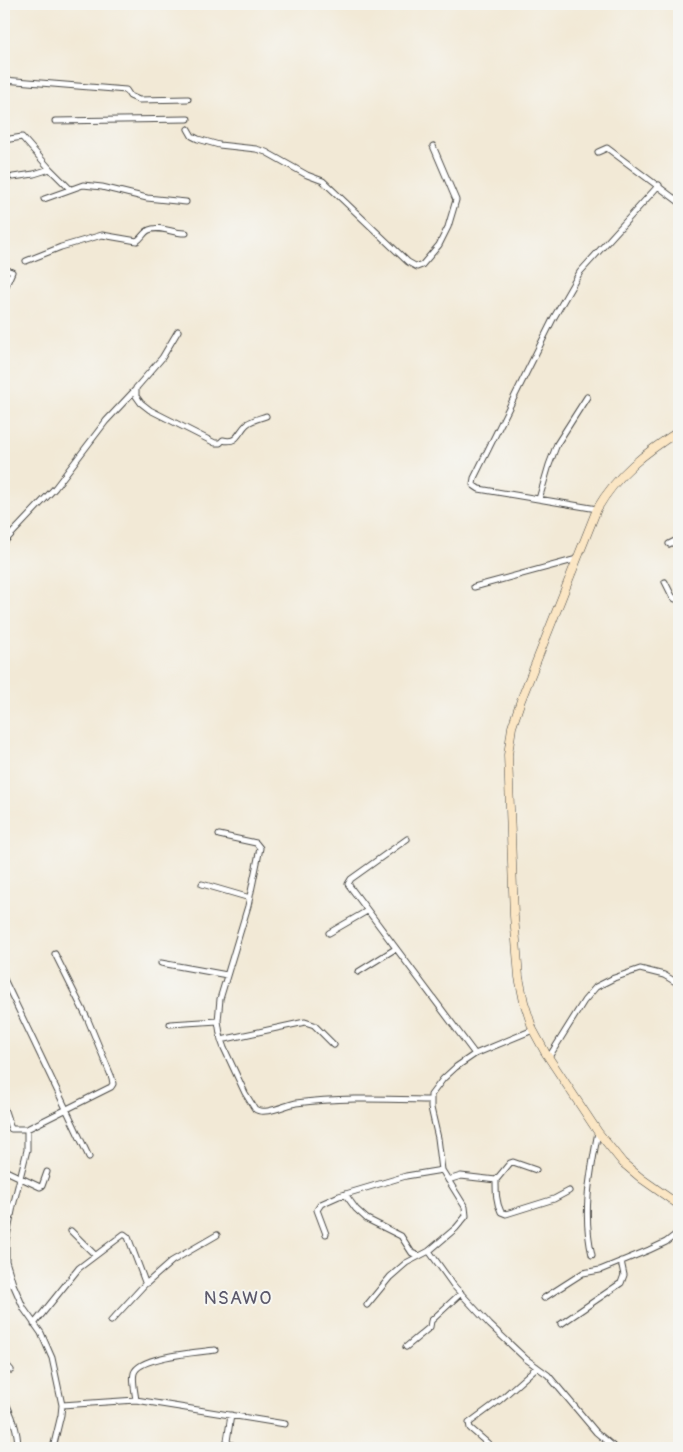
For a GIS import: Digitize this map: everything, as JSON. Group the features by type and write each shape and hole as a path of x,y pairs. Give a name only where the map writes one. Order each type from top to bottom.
{"street":[{"path":"4,80 126,90 130,96 139,100 188,98"},
{"path":"55,121 188,119"},
{"path":"188,129 192,136 198,139 219,145 266,152 307,175 322,181 408,262 416,266 422,265 439,246 448,228 456,200 433,146"},
{"path":"4,140 22,137 70,189"},
{"path":"598,152 607,148 679,202"},
{"path":"13,177 34,174 50,169"},
{"path":"44,199 83,185 147,198 186,202"},
{"path":"597,509 479,489 473,485 474,478 553,320 580,272 659,186"},
{"path":"26,261 61,247 102,235 137,242 146,231 152,229 186,233"},
{"path":"4,269 12,272 4,290"},
{"path":"4,542 55,488 106,422 169,348 178,331"},
{"path":"136,388 136,396 150,410 215,444 220,444 223,440 229,442 248,423 266,416"},
{"path":"540,499 557,444 587,397"},
{"path":"679,431 628,468 610,488 597,509 519,706 508,748 509,823 519,977 524,1002 533,1030 548,1057 598,1132 623,1163 679,1205"},
{"path":"669,544 679,539"},
{"path":"474,587 577,559"},
{"path":"665,582 672,596 675,599 679,598"},
{"path":"219,835 256,843 260,846 250,898 220,999 218,1021 221,1040 245,1093 257,1111 266,1111 283,1105 349,1098 430,1100"},
{"path":"407,839 349,880 348,886 475,1054"},
{"path":"202,884 250,898"},
{"path":"328,933 366,911"},
{"path":"358,972 395,949"},
{"path":"4,1108 11,1129 27,1129 111,1087 113,1081 88,1020 55,954"},
{"path":"161,963 227,975"},
{"path":"548,1057 584,1001 596,987 614,978 640,969 664,975 679,984"},
{"path":"4,979 89,1157"},
{"path":"170,1024 218,1021"},
{"path":"221,1040 305,1022 314,1025 334,1046"},
{"path":"367,1304 390,1277 406,1263 429,1251 456,1228 466,1216 464,1207 442,1170 430,1100 434,1089 456,1067 475,1054 533,1030"},
{"path":"27,1129 27,1150 6,1241 6,1261 12,1282 24,1309 48,1349 62,1405 52,1448"},
{"path":"592,1255 588,1237 587,1192 598,1132"},
{"path":"536,1170 513,1162 510,1163 496,1180 497,1198 501,1212 506,1214 554,1199 569,1191"},
{"path":"4,1170 40,1187 48,1172"},
{"path":"326,1234 318,1214 318,1208 321,1204 345,1194 406,1176 442,1170"},
{"path":"448,1180 461,1176 496,1180"},
{"path":"345,1194 356,1209 368,1219 400,1236 412,1253 419,1256"},
{"path":"4,1207 13,1206"},
{"path":"71,1232 95,1255"},
{"path":"544,1298 583,1273 600,1270 659,1246 679,1232"},
{"path":"34,1324 79,1268 119,1236 126,1234 146,1283"},
{"path":"112,1321 146,1283 176,1259 217,1234"},
{"path":"429,1251 461,1293 490,1325 526,1359 552,1379 596,1432 615,1448"},
{"path":"561,1324 621,1283 624,1275 621,1262"},
{"path":"4,1276 12,1282"},
{"path":"4,1283 12,1282"},
{"path":"406,1347 430,1327 431,1321 461,1293"},
{"path":"136,1400 134,1375 137,1368 161,1357 215,1350"},
{"path":"4,1362 11,1370"},
{"path":"493,1448 468,1427 469,1423 500,1400 537,1367"},
{"path":"4,1399 18,1434 18,1448"},
{"path":"62,1405 136,1400 285,1424"},
{"path":"231,1415 227,1441 229,1444 243,1448"},
{"path":"675,1448 679,1446"}],"district":[{"name":"NSAWO","path":"238,1297"}]}
